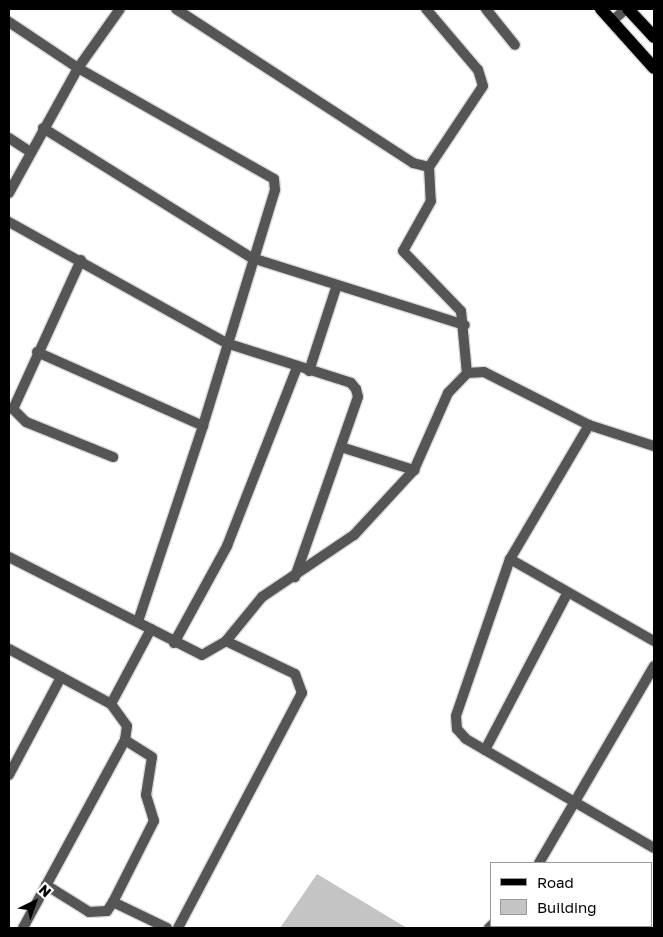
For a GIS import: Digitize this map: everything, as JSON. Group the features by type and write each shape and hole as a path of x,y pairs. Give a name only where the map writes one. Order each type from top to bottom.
{"main road":[{"path":"601,9 654,68"},
{"path":"627,9 654,37"}],"street":[{"path":"9,193 29,151 78,68 120,9"},
{"path":"176,9 324,107 413,163 429,167"},
{"path":"426,9 478,70 483,86 429,167 431,201 403,252 407,260 453,299 465,326 468,373"},
{"path":"486,9 515,45"},
{"path":"612,21 627,9"},
{"path":"9,22 78,68 274,179 275,190 226,343 203,426 138,621"},
{"path":"43,128 252,258 465,326"},
{"path":"9,138 29,151"},
{"path":"9,222 81,260 226,343 308,370 356,389 358,397 295,577"},
{"path":"81,260 13,401 16,416 113,457"},
{"path":"308,370 337,285"},
{"path":"37,352 203,426"},
{"path":"174,643 243,510 297,367"},
{"path":"9,557 138,621 174,643 202,655 226,641 262,596 295,577 354,535 414,470 448,393 468,373 484,372 589,425 654,446"},
{"path":"589,425 510,559 456,716 457,729 466,740 576,801 654,848"},
{"path":"341,447 414,470"},
{"path":"510,559 654,641"},
{"path":"485,750 568,592"},
{"path":"111,704 151,629"},
{"path":"178,928 302,693 295,674 226,641"},
{"path":"9,649 111,704 127,726 125,740 23,928"},
{"path":"540,862 654,666"},
{"path":"9,775 60,677"},
{"path":"46,886 98,914 114,902 154,821 146,795 152,757 125,740"},
{"path":"114,902 167,928"}],"building":[{"path":"317,874 407,928 280,928"}]}
